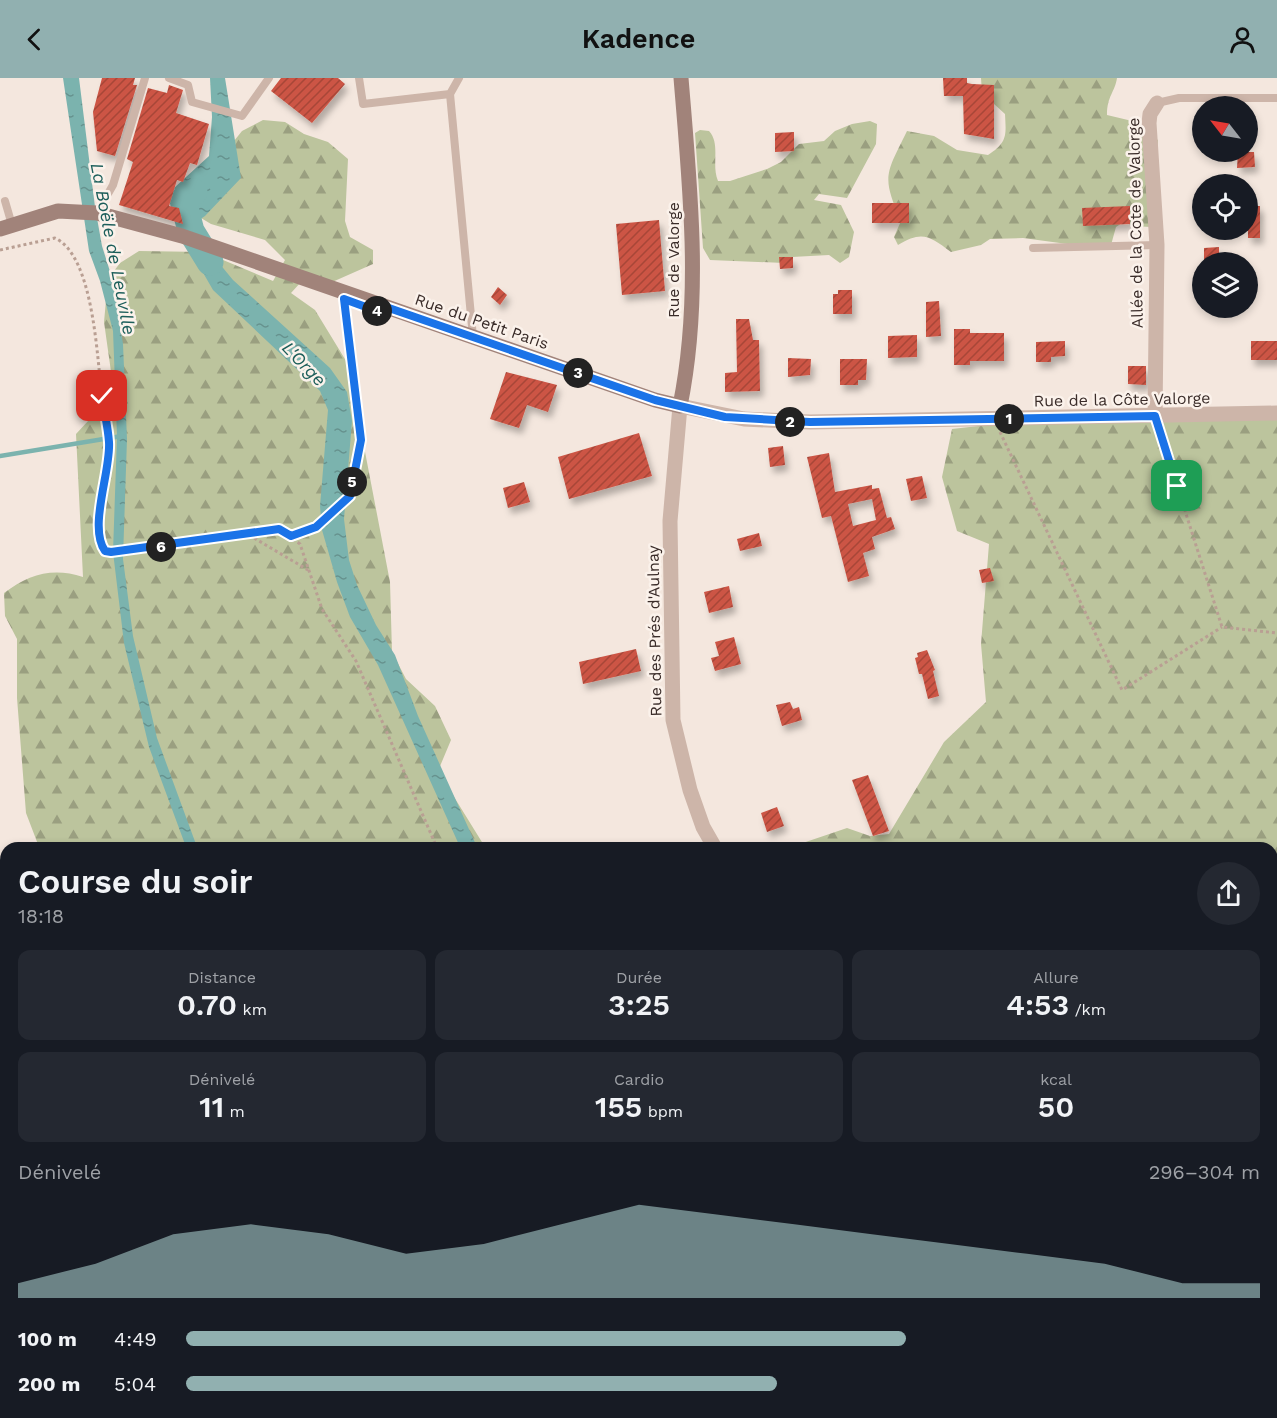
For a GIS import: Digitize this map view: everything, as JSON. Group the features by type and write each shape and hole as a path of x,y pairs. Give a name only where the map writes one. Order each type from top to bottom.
{"street":[{"name":"Rue de Valorge","path":"681,78 694,228 690,357 681,406"},
{"name":"Allée de la Cote de Valorge","path":"1155,416 1156,245 1149,114 1157,103"},
{"name":"Rue du Petit Paris","path":"6,227 58,211 97,213 182,236 472,337 681,406"},
{"name":"Rue de la Côte Valorge","path":"681,406 725,417 792,422 1277,413"},
{"name":"Rue des Prés d'Aulnay","path":"681,406 670,521 673,720 690,790 703,827 712,842"}],"lane":[{"path":"97,213 113,185 145,78"},
{"path":"169,78 188,85 192,102 242,116 269,78"},
{"path":"359,78 363,104 450,94"},
{"path":"459,78 450,94 472,337"},
{"path":"1157,103 1179,98 1277,98"},
{"path":"5,201 6,227"},
{"path":"1033,248 1156,245"}],"path":[{"path":"0,250 56,238 68,246 83,278 95,333 109,443 99,528 100,544 105,551 130,551 279,529 291,536 300,544 322,609 356,661 434,842"},
{"path":"291,536 316,527 350,496 361,440 344,299"},
{"path":"1155,416 1222,627"},
{"path":"994,420 1122,690 1222,627 1277,633"},
{"path":"248,534 309,571"}],"green space":[{"path":"981,78 1117,78 1108,103 1107,115 1128,120 1158,140 1151,227 1132,226 1125,221 1116,227 1111,245 1082,246 1023,238 990,239 981,245 951,252 937,242 920,236 898,245 894,237 901,221 891,194 889,175 894,157 907,131 934,136 957,150 988,155 999,146 1004,138 1005,114 982,93"},
{"path":"263,120 285,122 304,134 328,142 348,159 345,221 350,237 373,250 373,264 330,283 301,282 291,293 315,310 351,369 390,582 392,652 406,679 435,706 451,740 438,771 482,842 37,842 26,813 17,698 17,639 5,616 4,593 23,581 42,574 62,573 83,577 76,434 114,393 104,322 108,279 120,263 139,251 204,252 273,281 285,260 265,240 211,224 201,218 226,151 242,131"},
{"path":"870,121 877,124 876,144 847,198 819,194 814,200 841,205 854,232 849,257 840,263 829,255 792,257 784,263 710,260 703,248 695,133 700,130 709,131 713,136 718,181 730,181 781,162 799,144 824,141 835,131 852,124"},
{"path":"1277,419 1277,842 806,842 847,828 870,836 889,834 944,742 986,702 981,644 989,544 957,531 942,477 952,429 996,424"}],"water":[{"path":"63,78 79,78 95,207 102,246 113,281 123,344 127,439 123,559 133,636 157,738 195,842 184,842 149,747 124,643 113,552 117,436 113,331 100,281 89,251"},
{"path":"210,78 225,78 241,178 205,216 196,222 196,230 184,221 183,224 174,188 209,156 212,117"},
{"path":"189,235 205,246 233,280 330,368 347,392 352,421 344,519 349,560 357,585 376,625 395,655 418,716 475,842 458,842 378,665 350,617 337,582 322,530 320,506 328,410 320,391 213,290 198,264"}],"building":[{"path":"102,78 135,78 133,85 137,85 115,156 97,151 93,112"},
{"path":"281,78 338,78 345,84 312,123 271,91"},
{"path":"943,78 967,78 967,83 994,85 994,139 964,134 963,96 944,96"},
{"path":"169,85 183,90 176,113 209,124 197,165 190,163 183,182 177,180 169,206 179,208 183,224 119,205 133,162 127,159 148,88 167,93"},
{"path":"794,132 794,151 775,152 775,133"},
{"path":"1237,162 1255,162 1255,167 1237,168"},
{"path":"872,203 909,203 909,223 872,223"},
{"path":"1130,206 1130,224 1083,226 1082,208"},
{"path":"1258,206 1260,206 1260,238 1258,238"},
{"path":"659,220 665,291 622,295 616,224"},
{"path":"1219,247 1219,252 1204,252 1204,248"},
{"path":"779,257 793,257 793,268 780,269"},
{"path":"498,287 507,295 500,305 491,297"},
{"path":"838,290 852,290 852,314 833,314 833,294 838,294"},
{"path":"939,301 941,336 926,337 926,302"},
{"path":"736,319 749,319 753,340 759,340 760,391 725,392 725,373 737,372"},
{"path":"954,329 970,329 970,333 1004,333 1004,361 970,361 970,365 954,365"},
{"path":"917,335 917,357 888,358 888,336"},
{"path":"1065,341 1065,356 1051,357 1051,362 1036,362 1036,342"},
{"path":"1251,341 1277,341 1277,360 1251,360"},
{"path":"788,358 811,359 810,375 788,377"},
{"path":"840,359 867,359 866,380 858,380 858,385 840,385"},
{"path":"1128,366 1146,366 1146,385 1128,384"},
{"path":"506,372 557,385 548,412 527,405 519,428 490,419"},
{"path":"639,433 652,476 569,499 558,457"},
{"path":"783,446 785,465 770,467 768,448"},
{"path":"829,453 835,492 872,485 872,489 879,488 887,518 891,517 895,529 872,537 875,549 863,553 869,576 848,582 831,516 822,518 807,457","holes":["872,499 876,520 853,526 848,504"]},
{"path":"922,476 927,498 911,501 906,479"},
{"path":"524,482 530,502 508,508 503,488"},
{"path":"759,533 762,546 740,551 737,539"},
{"path":"990,568 994,581 982,583 979,570"},
{"path":"729,586 733,607 709,613 704,592"},
{"path":"734,637 741,664 715,671 711,658 719,656 715,642"},
{"path":"636,649 641,671 583,684 579,662"},
{"path":"927,650 935,670 933,671 939,696 928,699 922,674 919,674 915,658 918,657 917,653"},
{"path":"790,702 793,709 799,707 802,720 782,726 776,705"},
{"path":"868,775 889,831 873,836 852,780"},
{"path":"777,807 784,826 767,832 761,813"}],"waterway":[{"name":"L'Orge","path":"194,192 183,200 191,231 210,262"},
{"path":"0,456 122,436"}],"route":[{"path":"102,396 109,443 99,528 100,544 105,551 111,552 279,529 291,536 307,528 316,527 350,496 361,440 344,299 385,314 386,307 655,400 725,417 810,422 1155,416 1177,486"}],"water label":[{"name":"La Boële de Leuville","path":"113,249"}]}
